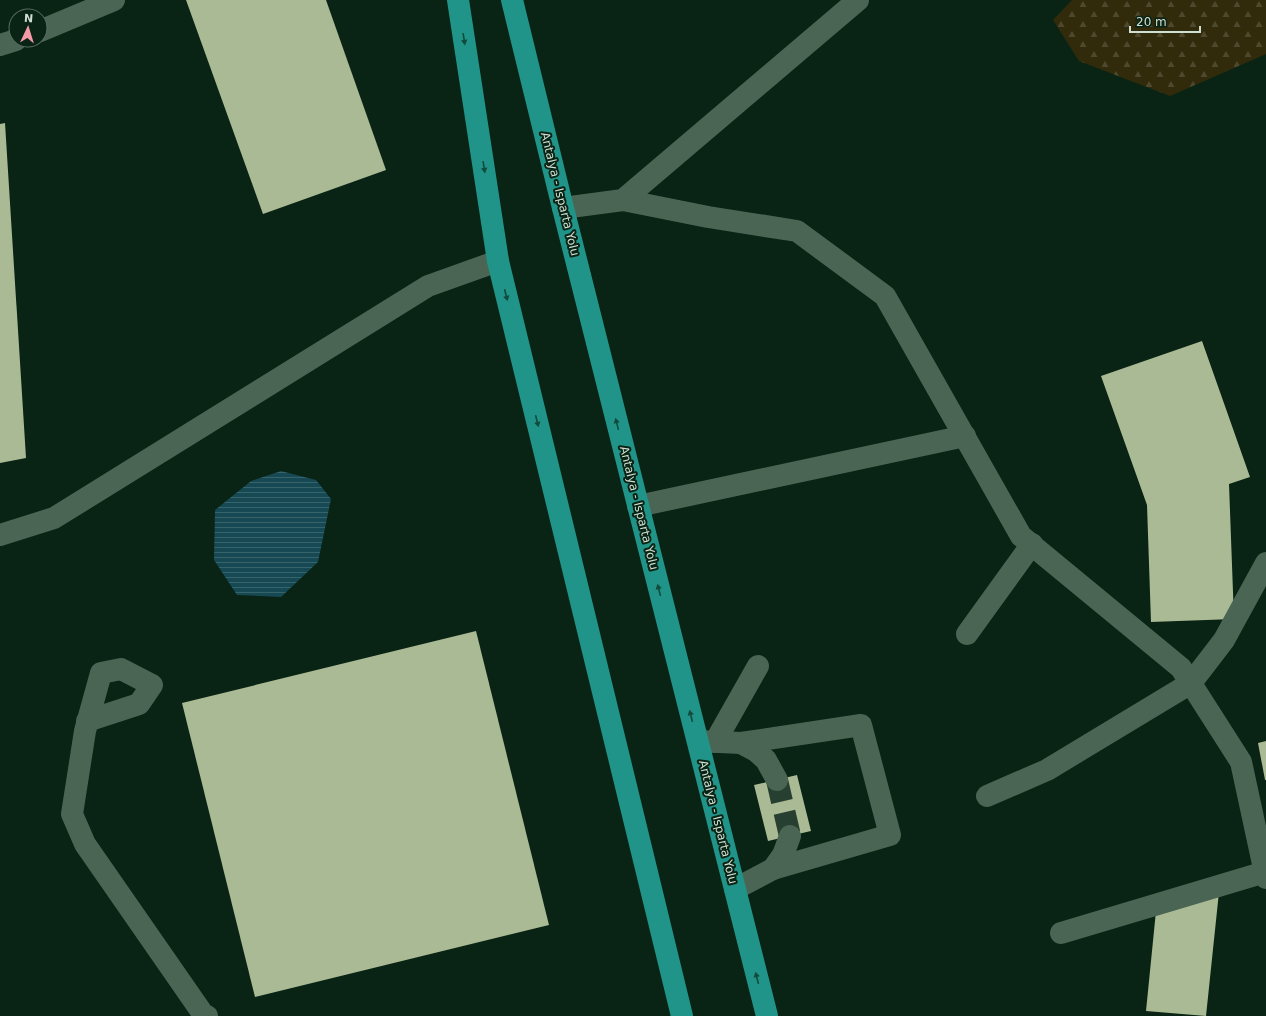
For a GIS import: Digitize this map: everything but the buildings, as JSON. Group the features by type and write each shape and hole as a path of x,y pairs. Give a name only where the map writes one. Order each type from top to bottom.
{"highway":[{"path":"458,0 498,261 682,1016"},
{"name":"Antalya - Isparta Yolu","path":"512,0 638,506 706,742 735,889 767,1016"}],"street":[{"path":"48,28 114,0"},
{"path":"623,200 858,0"},
{"path":"563,208 623,200 708,217 796,231 885,296 1021,536 1181,668 1241,762 1265,875 1061,933"},
{"path":"0,535 54,518 428,286 498,261"},
{"path":"638,506 965,436"},
{"path":"966,634 1032,544"},
{"path":"987,796 1047,770 1190,683 1224,640 1266,563"},
{"path":"706,742 758,666"},
{"path":"87,721 84,730 72,814 85,844 203,1014 207,1016"},
{"path":"706,742 741,743 861,725 890,835 774,869 735,889"},
{"path":"741,743 756,751 766,760 777,780"},
{"path":"774,869 784,855 790,836"}],"green space":[{"path":"1072,0 1266,0 1266,54 1170,96 1079,61 1053,20"}],"water":[{"path":"281,471 316,480 331,499 318,562 281,597 237,595 214,560 215,510 251,481"}],"tunnel":[{"path":"777,780 790,836"}]}
